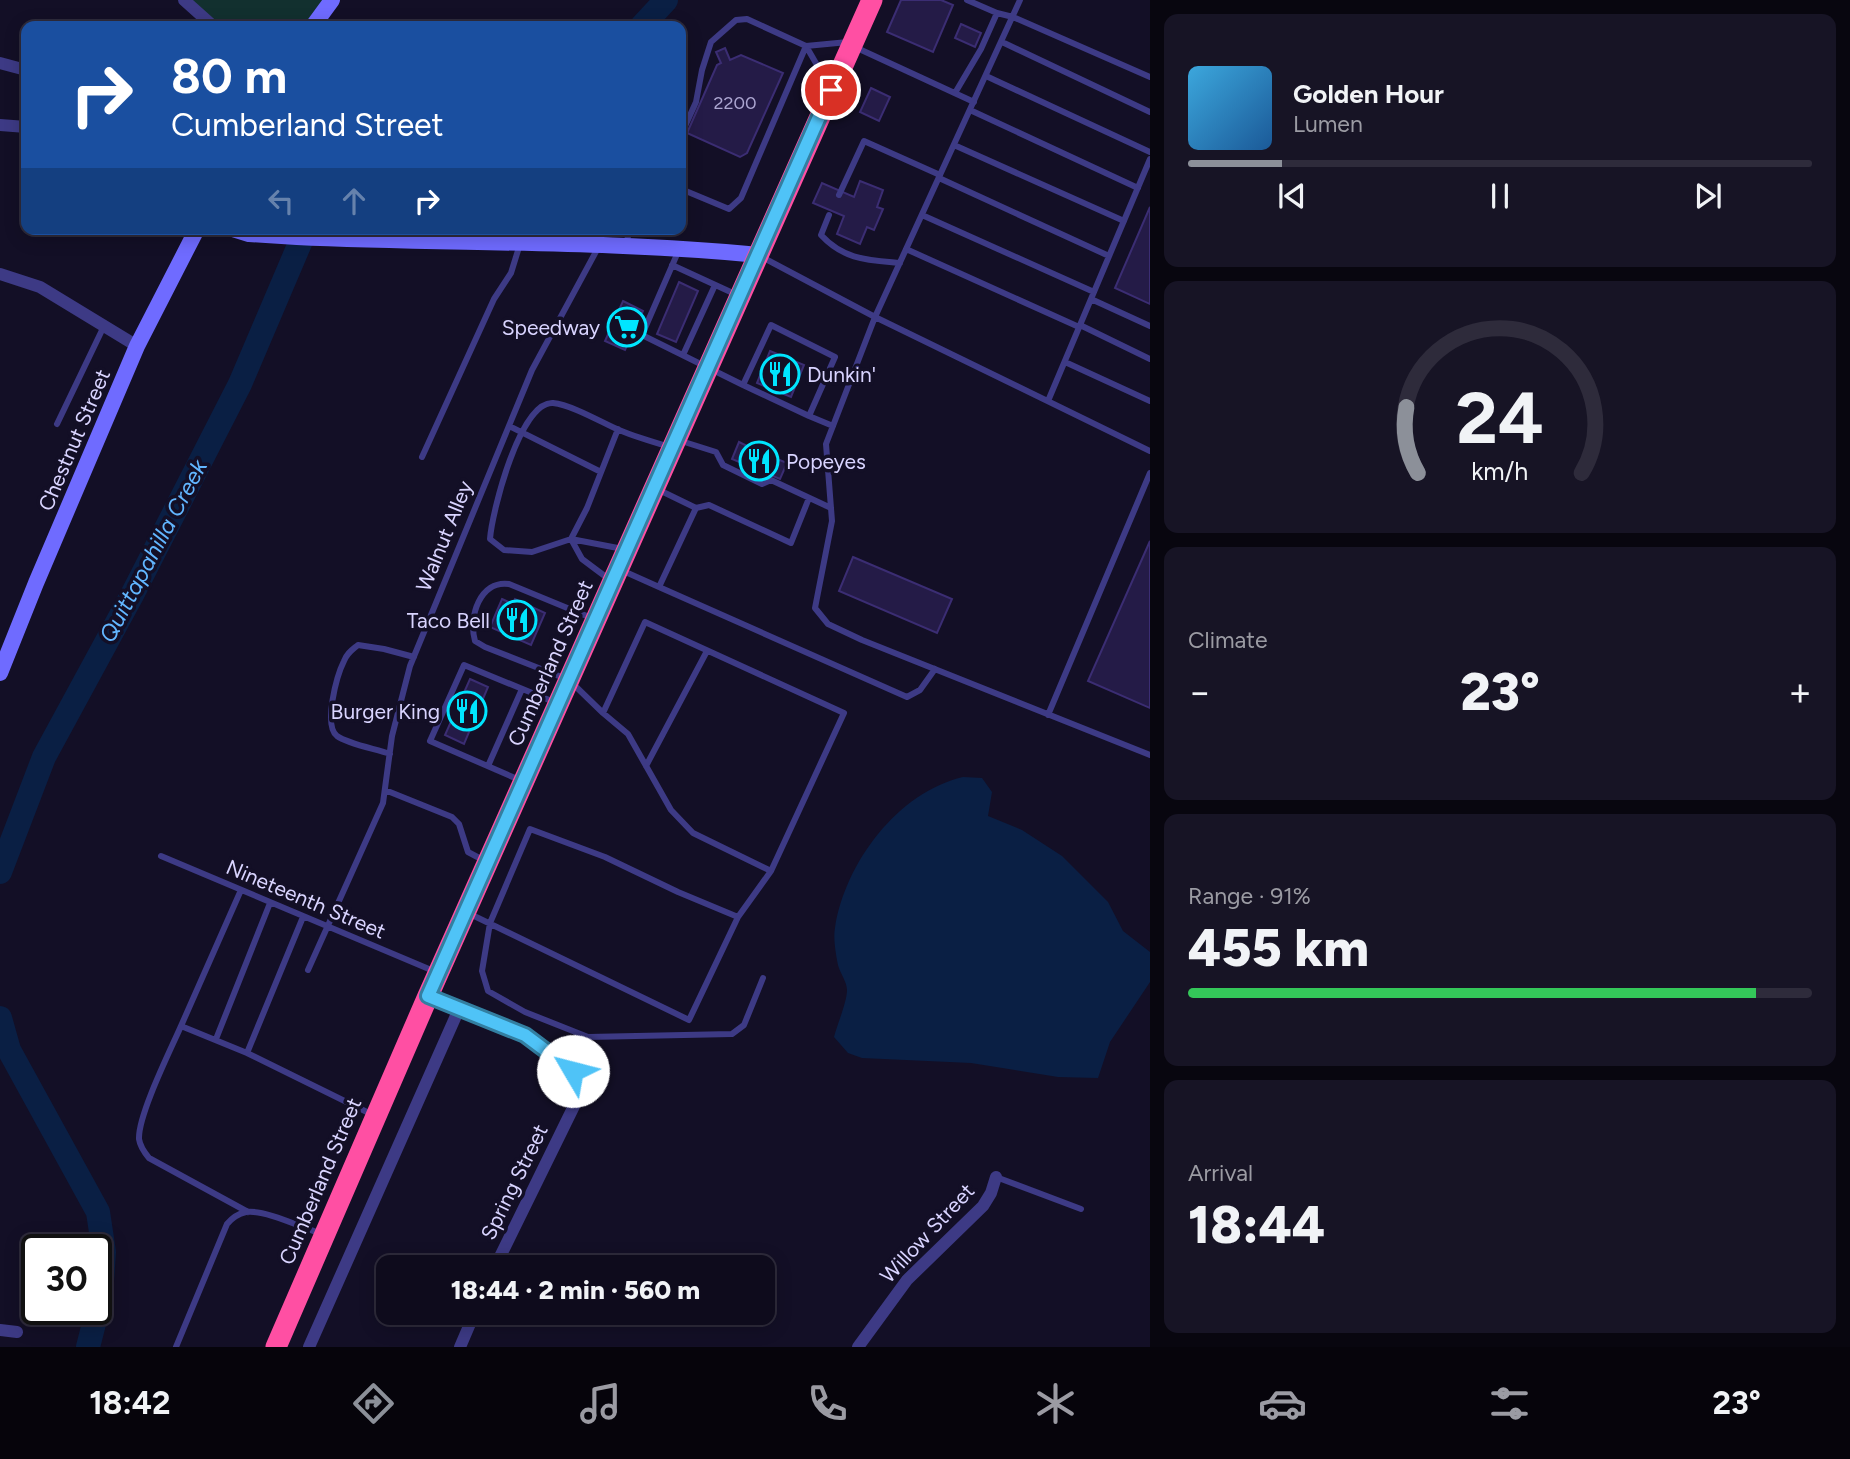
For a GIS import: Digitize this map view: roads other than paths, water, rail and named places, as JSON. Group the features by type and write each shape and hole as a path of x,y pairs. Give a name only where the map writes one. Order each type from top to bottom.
{"highway":[{"name":"Cumberland Street","path":"276,1347 374,1116 872,0"}],"street":[{"path":"184,0 207,21"},
{"path":"317,21 332,0"},
{"path":"0,63 21,69"},
{"path":"0,125 21,127"},
{"name":"Chestnut Street","path":"0,673 137,346 194,235"},
{"path":"265,235 600,244 628,237 680,247 759,255"},
{"path":"0,274 40,287 137,346"},
{"name":"Spring Street","path":"428,996 525,1035 573,1071 575,1104 501,1255"},
{"path":"309,1347 459,1009"},
{"name":"Willow Street","path":"858,1347 907,1280 982,1206 991,1193 996,1177"},
{"path":"460,1347 469,1325"},
{"path":"0,1330 17,1332"}],"lane":[{"path":"967,0 1013,17 1150,77"},
{"path":"1020,0 875,317 826,444 832,521 815,608 828,624 1150,755"},
{"path":"955,93 981,49 997,13"},
{"path":"686,124 696,102 711,42 736,20 747,19 806,46 853,43 974,102"},
{"path":"1002,42 1150,112"},
{"path":"806,46 831,90"},
{"path":"686,191 729,209 741,198 806,46"},
{"path":"986,76 1150,152"},
{"path":"970,110 1138,188"},
{"path":"839,195 864,141 1109,256"},
{"path":"954,145 1124,221"},
{"path":"1048,401 1150,159"},
{"path":"829,215 821,235 834,250 867,260 900,263"},
{"path":"922,215 1150,326"},
{"path":"422,457 494,299 511,273 520,243"},
{"name":"Walnut Alley","path":"308,970 383,803 392,736 414,657 532,370 600,244"},
{"path":"680,247 642,335 833,426"},
{"path":"906,249 1150,359"},
{"path":"759,255 875,317 1150,451"},
{"path":"672,265 740,296"},
{"path":"683,355 715,285"},
{"path":"743,385 771,325 835,357 809,416"},
{"path":"57,424 104,326"},
{"path":"1065,362 1150,401"},
{"path":"618,429 587,508 571,539 533,552 504,550 490,539 502,480 530,418 540,406 554,403 618,429 716,453 723,465 762,484 771,480 831,508"},
{"path":"509,426 601,472"},
{"path":"1048,715 1150,473"},
{"path":"654,488 696,508 709,505 791,543 809,498"},
{"path":"659,587 696,508"},
{"path":"571,539 659,587 907,697 920,690 935,669"},
{"path":"571,539 582,559 620,567"},
{"path":"596,621 509,584 494,584 485,590 472,631 475,641 569,680 628,734 671,810 693,833 771,871"},
{"path":"603,713 645,622 844,713 771,871 738,917 684,1035"},
{"path":"390,754 337,737 331,729 330,719 337,682 343,662 349,652 358,645 414,657"},
{"path":"646,766 707,651"},
{"path":"524,782 430,741 464,665 559,704"},
{"path":"488,766 522,689"},
{"path":"385,790 452,817 459,824 468,852 487,863"},
{"path":"738,917 606,857 530,830 490,923 482,971 488,991 525,1012 588,1037 732,1034 744,1025 763,978"},
{"name":"Nineteenth Street","path":"161,856 438,973"},
{"path":"241,890 160,1073 140,1129 139,1140 149,1158 248,1212 270,1216 324,1235"},
{"path":"216,1039 270,903"},
{"path":"466,911 689,1020"},
{"path":"247,1053 303,917"},
{"path":"181,1026 247,1053 374,1116"},
{"path":"996,1177 1081,1209"},
{"path":"176,1347 226,1224 236,1215 248,1212"}],"water":[{"path":"963,777 982,778 992,792 988,816 1022,830 1062,856 1108,902 1123,931 1150,952 1150,982 1110,1042 1098,1078 1058,1077 971,1063 862,1058 848,1053 834,1037 847,990 838,965 834,932 850,879 878,834 897,814 939,785"}],"waterway":[{"name":"Quittapahilla Creek","path":"647,21 666,0"},
{"name":"Quittapahilla Creek","path":"0,872 44,757 132,595 240,384 303,235"},
{"name":"Quittapahilla Creek","path":"0,1018 9,1050 98,1212 104,1252 101,1296 88,1347"}],"place":[{"name":"Speedway","path":"627,327"},
{"name":"Dunkin'","path":"780,374"},
{"name":"Popeyes","path":"759,461"},
{"name":"Taco Bell","path":"517,620"},
{"name":"Burger King","path":"467,711"}]}
